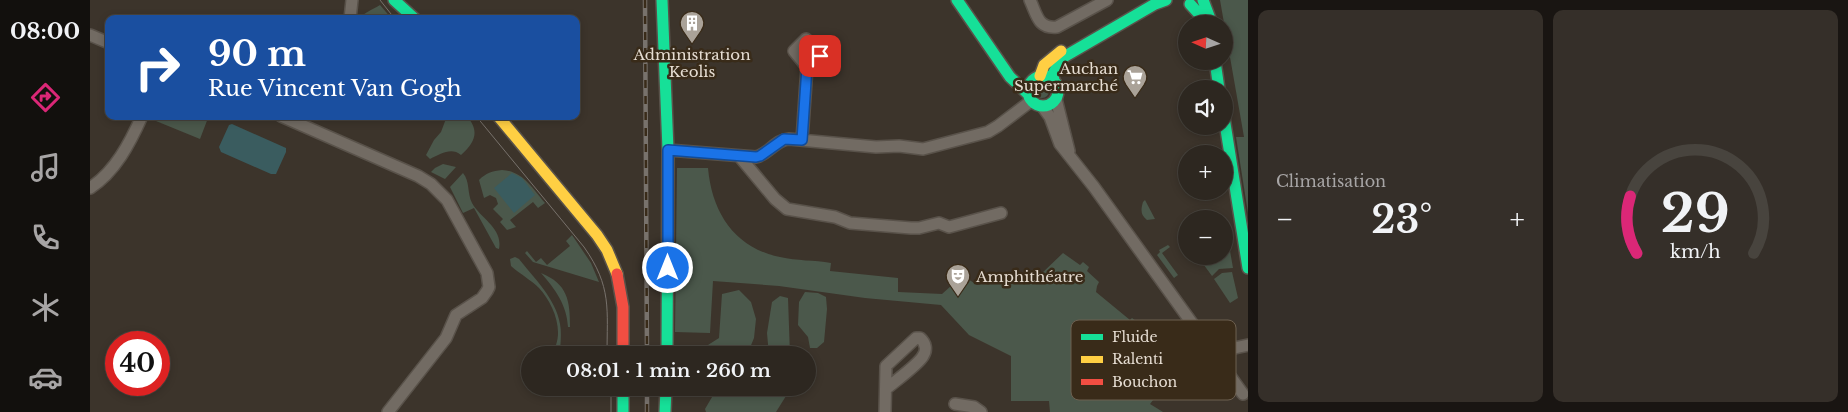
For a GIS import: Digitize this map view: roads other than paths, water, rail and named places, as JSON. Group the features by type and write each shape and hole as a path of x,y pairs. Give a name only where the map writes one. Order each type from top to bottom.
{"main road":[{"path":"394,0 411,15"},
{"path":"401,0 412,15"},
{"path":"662,0 668,150 667,346"},
{"path":"957,0 1010,77 1042,106 1050,104 1056,99 1058,90 1053,74 1062,58 1160,1 1171,0 1184,5 1193,2 1200,15"},
{"path":"963,0 1009,68 1017,74 1036,78 1050,78 1054,81"},
{"path":"1030,97 1028,86 1056,53 1149,0"},
{"path":"1203,0 1209,15"},
{"path":"501,120 597,235 611,257 616,268 622,293 623,346"},
{"path":"1227,135 1248,268"},
{"path":"622,412 623,396"},
{"path":"665,412 666,396"}],"street":[{"path":"350,15 352,0"},
{"path":"1030,0 1041,23 1050,28 1057,27 1108,0"},
{"path":"90,35 105,41"},
{"path":"802,140 807,67"},
{"path":"668,150 740,157 760,156 784,139 876,147 915,144 939,145 982,134 994,128 1030,97"},
{"path":"1056,99 1070,155"},
{"path":"1042,106 1050,117 1060,144 1191,320"},
{"path":"90,188 105,177 124,151 140,120"},
{"path":"307,121 431,184 447,200 489,278 489,287 485,295 456,315 446,338 388,412"},
{"path":"740,157 774,199 792,211 835,217 850,223 911,228 939,223 949,227 1001,212"},
{"path":"1236,384 1243,394"},
{"path":"885,412 886,389"},
{"path":"955,404 974,407 981,412"}],"water":[{"path":"232,124 286,148 276,174 271,174 221,152 219,147 229,125"},
{"path":"512,173 522,178 535,195 514,213 494,188"}],"tram line":[{"path":"380,0 392,15"},
{"path":"479,120 584,247 593,261 604,287 606,299 607,346"},
{"path":"611,396 611,412"}],"railway":[{"path":"645,0 647,346"},
{"path":"647,396 647,412"}],"place":[{"name":"Administration Keolis","path":"692,44"},
{"name":"Auchan Supermarché","path":"1135,98"},
{"name":"Amphithéatre","path":"958,297"}]}
